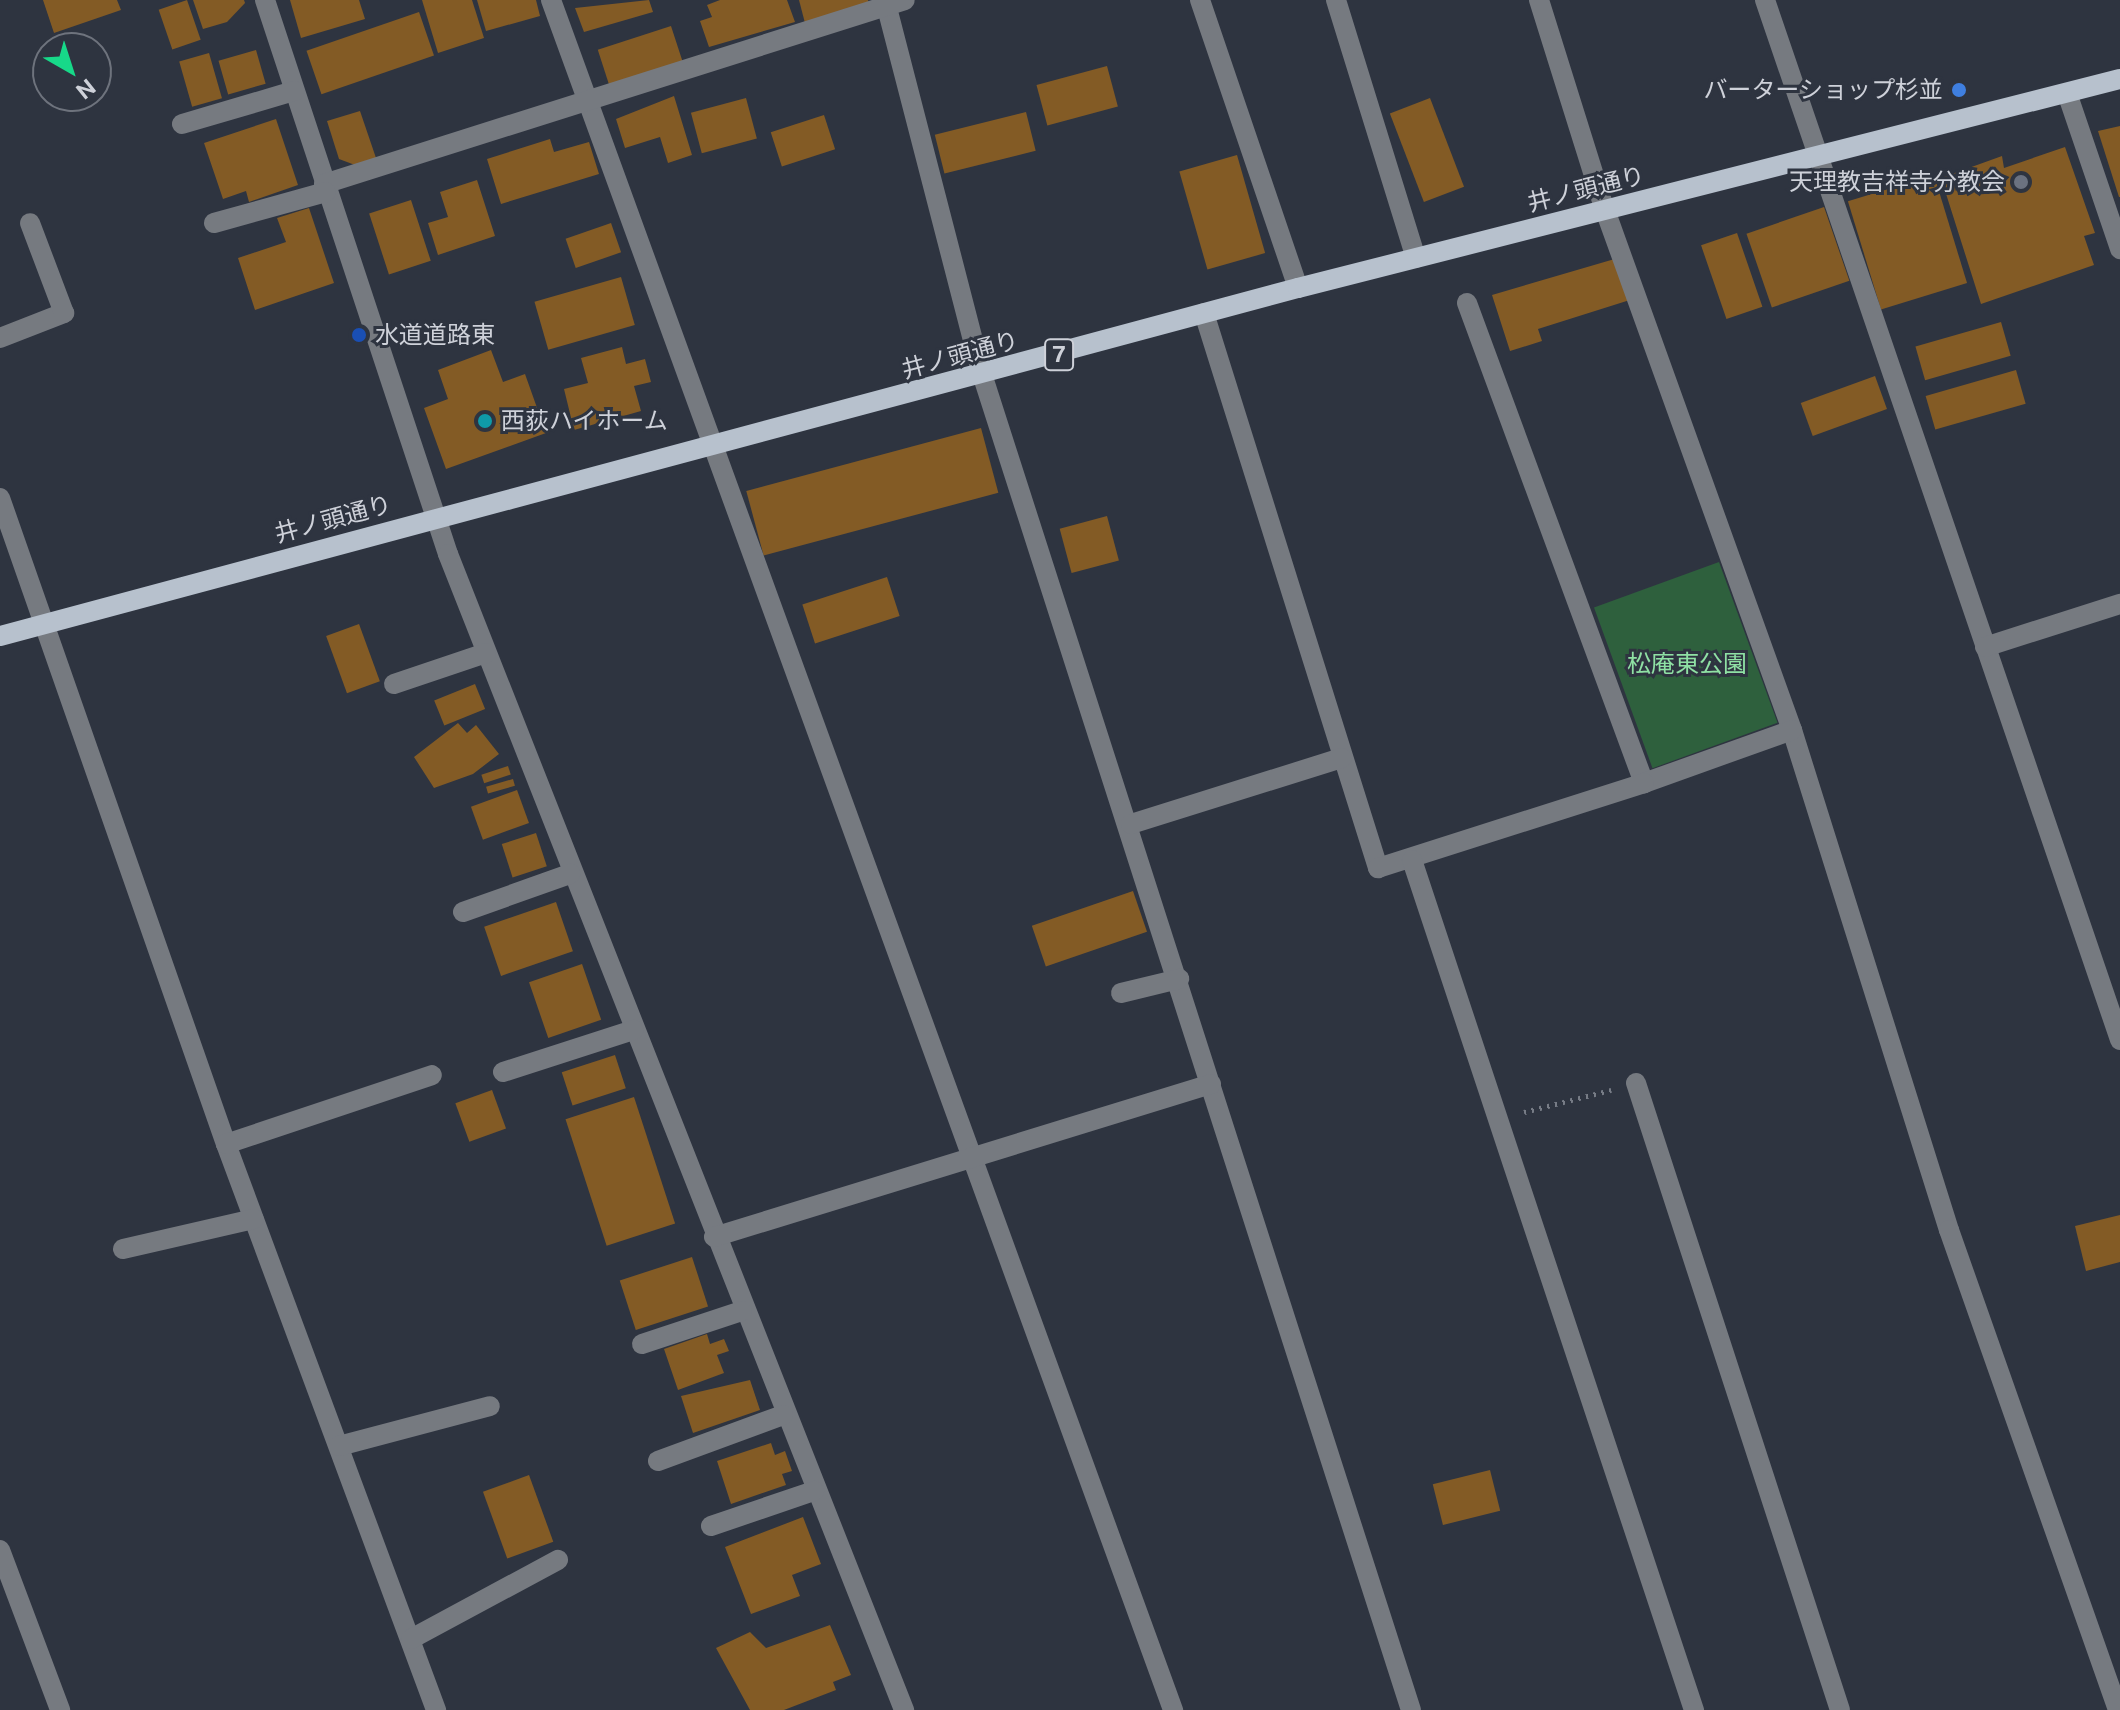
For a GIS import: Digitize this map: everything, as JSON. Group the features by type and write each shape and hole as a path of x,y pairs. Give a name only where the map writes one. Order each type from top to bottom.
{"main road":[{"name":"井ノ頭通り","path":"0,636 1298,288 1816,159 2120,79"}],"street":[{"path":"265,0 325,188 486,653 783,1415 904,1710"},
{"path":"551,0 1173,1710"},
{"path":"1200,0 1298,288"},
{"path":"1336,0 1416,258"},
{"path":"1539,0 1605,210 1792,730 1949,1230 2118,1710"},
{"path":"1765,0 1816,159 2120,1040"},
{"path":"214,223 893,2 982,374 1131,824 1411,1710"},
{"path":"182,124 294,91"},
{"path":"2067,93 2120,249"},
{"path":"0,338 64,313 30,223"},
{"path":"1467,303 1644,783"},
{"path":"1204,313 1378,868 1412,860 1644,783 1792,730"},
{"path":"0,498 48,624 226,1144 436,1710"},
{"path":"1985,647 2120,604"},
{"path":"394,684 486,653"},
{"path":"1131,824 1342,758"},
{"path":"1412,860 1694,1710"},
{"path":"463,912 570,874"},
{"path":"1121,993 1179,979"},
{"path":"503,1072 633,1030"},
{"path":"226,1144 432,1075"},
{"path":"1636,1083 1840,1710"},
{"path":"714,1237 1211,1084"},
{"path":"123,1249 254,1219"},
{"path":"642,1344 742,1311"},
{"path":"339,1446 490,1406"},
{"path":"658,1461 783,1415"},
{"path":"711,1526 814,1491"},
{"path":"0,1550 60,1710"},
{"path":"411,1639 558,1560"}],"path":[{"path":"1499,1118 1636,1083"}],"green space":[{"name":"松庵東公園","path":"1719,562 1777,723 1653,768 1594,607"}],"building":[{"path":"43,0 117,0 121,10 54,32"},
{"path":"187,0 201,40 172,49 159,10"},
{"path":"193,0 244,0 245,3 227,22 203,29"},
{"path":"290,0 359,0 365,19 301,38"},
{"path":"422,0 472,0 484,38 438,53"},
{"path":"477,0 536,0 540,16 486,31"},
{"path":"649,0 653,12 584,32 575,8"},
{"path":"720,0 787,0 795,22 709,47 700,21 712,17 707,5"},
{"path":"799,0 868,0 871,8 806,27"},
{"path":"419,12 434,55 321,94 306,51"},
{"path":"671,26 683,63 610,87 598,50"},
{"path":"256,50 266,84 228,94 219,61"},
{"path":"209,53 222,98 192,107 179,62"},
{"path":"1107,66 1118,107 1047,125 1036,85"},
{"path":"674,96 692,155 668,163 660,137 625,148 616,119"},
{"path":"746,98 757,139 702,153 691,113"},
{"path":"1430,98 1464,187 1424,202 1390,113"},
{"path":"360,111 376,158 355,165 339,159 327,121"},
{"path":"1026,112 1036,151 944,174 935,135"},
{"path":"824,115 835,149 782,167 771,132"},
{"path":"276,119 298,185 249,202 246,191 223,199 204,143"},
{"path":"2120,126 2120,197 2119,197 2098,131"},
{"path":"550,139 554,152 589,142 599,174 501,204 487,159"},
{"path":"2065,147 2095,233 2084,236 2094,265 1981,304 1941,178 2002,156 2004,168"},
{"path":"1237,155 1265,253 1207,270 1179,172"},
{"path":"1934,175 1967,283 1881,309 1848,201"},
{"path":"477,180 495,236 438,255 428,223 448,217 440,192"},
{"path":"411,200 431,261 389,274 369,214"},
{"path":"1824,207 1849,281 1772,307 1746,234"},
{"path":"309,208 334,283 255,310 238,258 286,242 277,218"},
{"path":"611,223 621,252 576,268 566,239"},
{"path":"1737,233 1762,307 1726,319 1701,245"},
{"path":"1618,258 1633,299 1538,329 1542,341 1510,351 1492,295"},
{"path":"621,277 635,325 548,350 534,302"},
{"path":"2001,322 2011,356 1925,380 1915,347"},
{"path":"622,347 626,364 645,359 651,382 634,386 641,411 574,430 564,389 588,383 581,358"},
{"name":"西荻ハイホーム","path":"491,350 503,382 525,374 546,433 446,469 424,408 448,399 438,370"},
{"path":"2016,370 2026,404 1935,430 1926,396"},
{"path":"1875,376 1887,409 1813,436 1801,403"},
{"path":"981,428 998,493 764,556 746,491"},
{"path":"1107,516 1119,560 1072,573 1060,529"},
{"path":"887,577 900,616 815,643 802,605"},
{"path":"359,624 380,681 347,693 326,636"},
{"path":"475,684 485,709 444,726 434,700"},
{"path":"458,723 467,733 476,725 499,754 473,774 434,788 414,757"},
{"path":"508,766 511,775 484,783 481,775"},
{"path":"513,779 515,786 488,793 486,787"},
{"path":"517,790 529,823 483,840 471,807"},
{"path":"536,833 547,866 513,877 502,844"},
{"path":"1133,891 1147,932 1046,966 1032,926"},
{"path":"556,902 573,951 501,976 484,927"},
{"path":"582,964 601,1020 548,1038 529,982"},
{"path":"615,1055 626,1088 573,1106 562,1072"},
{"path":"492,1090 506,1129 469,1142 455,1103"},
{"path":"634,1097 675,1223 607,1246 566,1119"},
{"path":"2120,1215 2120,1262 2086,1271 2075,1226"},
{"path":"692,1257 708,1306 636,1330 620,1280"},
{"path":"707,1334 710,1344 724,1339 729,1351 717,1355 724,1373 678,1390 664,1349"},
{"path":"750,1380 760,1410 693,1433 681,1396"},
{"path":"771,1443 775,1455 785,1451 792,1471 782,1474 786,1485 731,1504 717,1461"},
{"path":"1490,1470 1500,1511 1443,1525 1433,1484"},
{"path":"529,1475 553,1542 507,1558 483,1492"},
{"path":"803,1517 821,1564 792,1575 800,1596 751,1614 725,1547"},
{"path":"830,1625 851,1675 833,1682 836,1690 784,1710 750,1710 716,1648 750,1632 766,1648"}],"place":[{"name":"バーターショップ杉並","path":"1959,90"},
{"name":"天理教吉祥寺分教会","path":"2021,182"},
{"name":"水道道路東","path":"359,335"},
{"name":"西荻ハイホーム","path":"485,421"}]}
